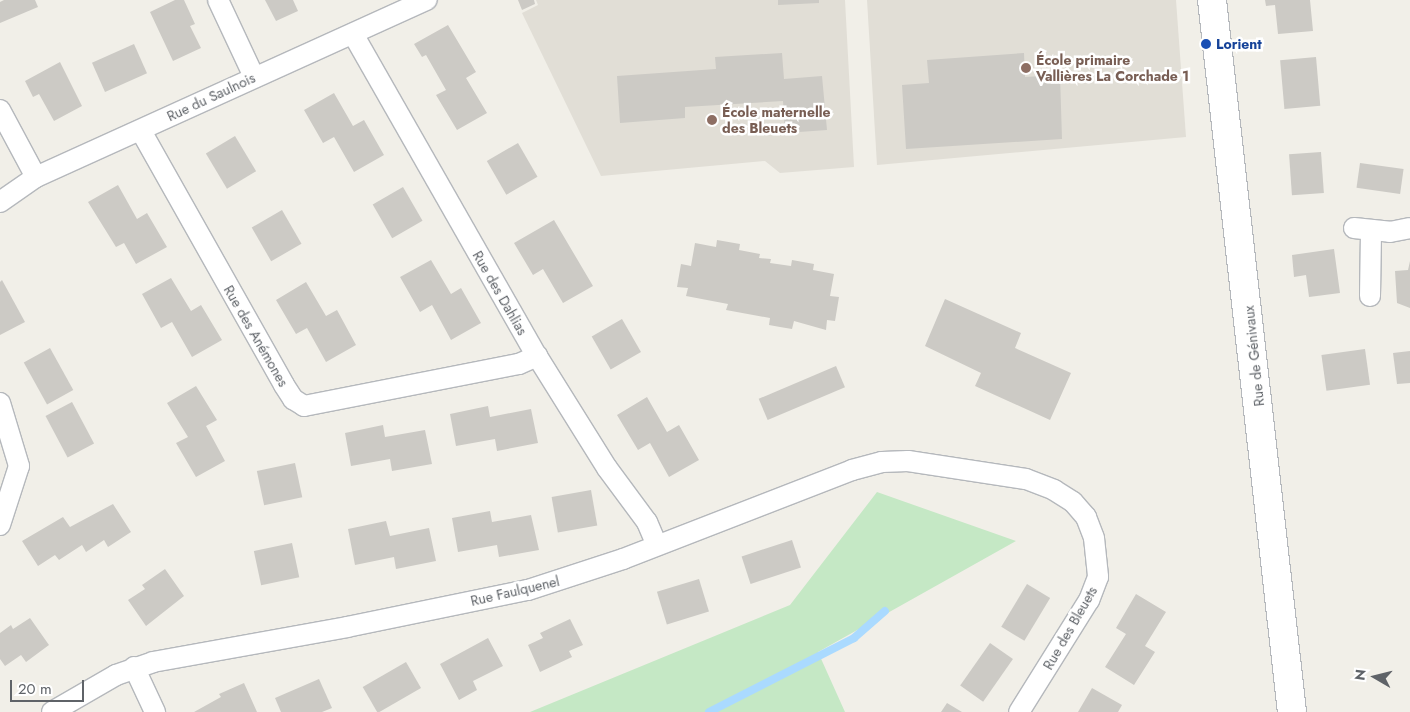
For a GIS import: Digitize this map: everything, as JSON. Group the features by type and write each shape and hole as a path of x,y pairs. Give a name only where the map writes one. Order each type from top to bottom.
{"street":[{"path":"218,0 254,77"},
{"name":"Rue du Saulnois","path":"0,202 36,177 428,0"},
{"name":"Rue de Génivaux","path":"1212,0 1292,712"},
{"name":"Rue des Dahlias","path":"353,34 537,356 607,468 647,522 657,545"},
{"path":"0,110 36,177"},
{"name":"Rue des Anémones","path":"141,131 284,385 293,399 304,406 520,364 537,356"},
{"path":"1370,296 1362,229 1390,232 1410,228"},
{"path":"0,403 19,466 0,525"},
{"name":"Rue des Bleuets","path":"882,462 908,461 1026,479 1054,490 1073,502 1086,517 1094,538 1098,577 1089,600 1019,712"},
{"name":"Rue Faulquenel","path":"52,712 134,667 528,590 657,545 852,470 882,462"},
{"path":"134,667 155,712"}],"shaded area":[{"name":"École maternelle des Bleuets","path":"536,0 845,0 854,167 780,173 765,161 601,176 522,13 538,5"},
{"name":"École primaire Vallières La Corchade 1","path":"867,0 1176,0 1186,137 877,165"}],"green space":[{"path":"877,492 1016,541 818,652 845,712 530,712 790,605"}],"building":[{"path":"4,0 35,0 38,7 0,23 0,2"},
{"path":"175,0 184,0 195,24 190,26 201,48 173,61 150,12"},
{"path":"265,0 293,0 298,11 276,21"},
{"path":"518,0 534,0 535,4 522,10"},
{"path":"778,0 819,0 819,3 778,5"},
{"path":"1265,0 1310,0 1313,31 1278,34 1275,5 1266,6"},
{"path":"448,25 476,72 466,78 487,113 457,130 436,95 446,90 426,55 422,57 414,44"},
{"path":"134,44 147,73 105,92 92,63"},
{"path":"782,53 784,79 822,76 827,130 785,133 783,101 685,107 685,118 620,123 617,76 716,69 715,57"},
{"path":"1024,53 1025,77 1060,75 1062,139 906,149 902,85 929,83 927,60"},
{"path":"1316,57 1320,106 1284,109 1280,60"},
{"path":"60,62 82,106 54,121 39,94 33,97 25,81"},
{"path":"334,93 353,126 364,120 384,155 354,172 334,137 323,143 304,110"},
{"path":"235,136 256,171 227,189 206,154"},
{"path":"518,143 538,177 506,195 487,161"},
{"path":"1321,152 1324,193 1292,195 1289,154"},
{"path":"1360,163 1404,169 1400,194 1357,188"},
{"path":"118,185 137,219 147,213 167,247 136,264 124,243 116,247 88,202"},
{"path":"403,187 422,221 392,238 373,204"},
{"path":"282,210 302,244 271,261 252,228"},
{"path":"554,220 593,286 563,303 543,269 533,275 514,243"},
{"path":"717,240 740,244 739,250 760,254 759,258 771,259 770,263 791,266 792,260 814,264 813,270 834,274 830,296 839,297 835,321 827,320 826,330 794,321 792,329 780,327 769,325 770,318 726,310 728,304 686,296 688,288 677,287 681,264 691,266 695,243 716,247"},
{"path":"1334,249 1340,293 1309,297 1306,275 1294,277 1292,255"},
{"path":"431,260 451,294 461,288 481,323 451,340 432,305 420,312 400,277"},
{"path":"1410,261 1410,308 1397,303 1395,271 1408,270"},
{"path":"171,278 191,311 201,305 222,340 192,357 172,322 161,328 142,294"},
{"path":"2,280 25,322 0,335 0,282"},
{"path":"306,282 326,316 337,310 356,345 326,362 307,328 296,334 276,300"},
{"path":"945,299 1021,333 1015,348 1071,373 1050,420 975,386 981,373 925,346"},
{"path":"622,319 641,352 611,369 592,336"},
{"path":"50,348 73,390 47,405 24,363"},
{"path":"1365,349 1370,385 1326,391 1321,355"},
{"path":"1410,351 1410,383 1397,384 1393,353"},
{"path":"836,366 845,387 768,420 759,399"},
{"path":"196,386 217,420 206,426 225,461 196,477 176,443 188,437 167,403"},
{"path":"647,397 667,432 679,425 699,460 669,477 650,443 638,450 617,415"},
{"path":"72,402 94,443 68,458 46,416"},
{"path":"488,406 490,417 531,409 538,443 497,451 495,439 456,446 450,414"},
{"path":"383,425 385,437 425,430 432,464 392,471 390,459 351,466 345,433"},
{"path":"295,463 302,497 264,505 257,471"},
{"path":"591,490 597,525 558,532 552,497"},
{"path":"113,504 131,532 108,547 104,540 86,552 82,545 59,560 55,555 38,566 22,541 63,517 70,527"},
{"path":"490,511 492,522 531,515 539,550 499,557 497,545 458,552 452,518"},
{"path":"386,521 390,536 429,528 436,561 396,569 394,557 355,565 348,529"},
{"path":"792,540 801,568 751,584 742,556"},
{"path":"292,543 299,577 261,585 254,551"},
{"path":"165,569 184,596 146,626 128,600 145,589 142,585"},
{"path":"699,579 709,612 667,624 657,592"},
{"path":"1027,584 1050,598 1024,641 1001,627"},
{"path":"1136,594 1166,612 1145,646 1155,652 1134,685 1105,667 1126,634 1116,628"},
{"path":"30,618 49,645 26,662 21,655 5,666 0,659 0,633 11,625 13,629"},
{"path":"570,619 583,645 569,651 572,657 540,672 528,645 543,638 540,633"},
{"path":"488,638 503,666 473,681 477,690 459,700 440,664"},
{"path":"990,643 1013,659 983,702 960,686"},
{"path":"406,662 421,688 377,712 363,687"},
{"path":"319,679 332,708 322,712 281,712 275,698"},
{"path":"244,683 257,712 194,712 221,697 219,694"},
{"path":"1092,688 1122,705 1118,712 1078,712"},
{"path":"947,703 962,712 941,712"}],"waterway":[{"path":"709,712 854,638 885,611"}],"place":[{"name":"Lorient","path":"1206,44"},
{"name":"École primaire Vallières La Corchade 1","path":"1026,68"},
{"name":"École maternelle des Bleuets","path":"712,120"}]}
